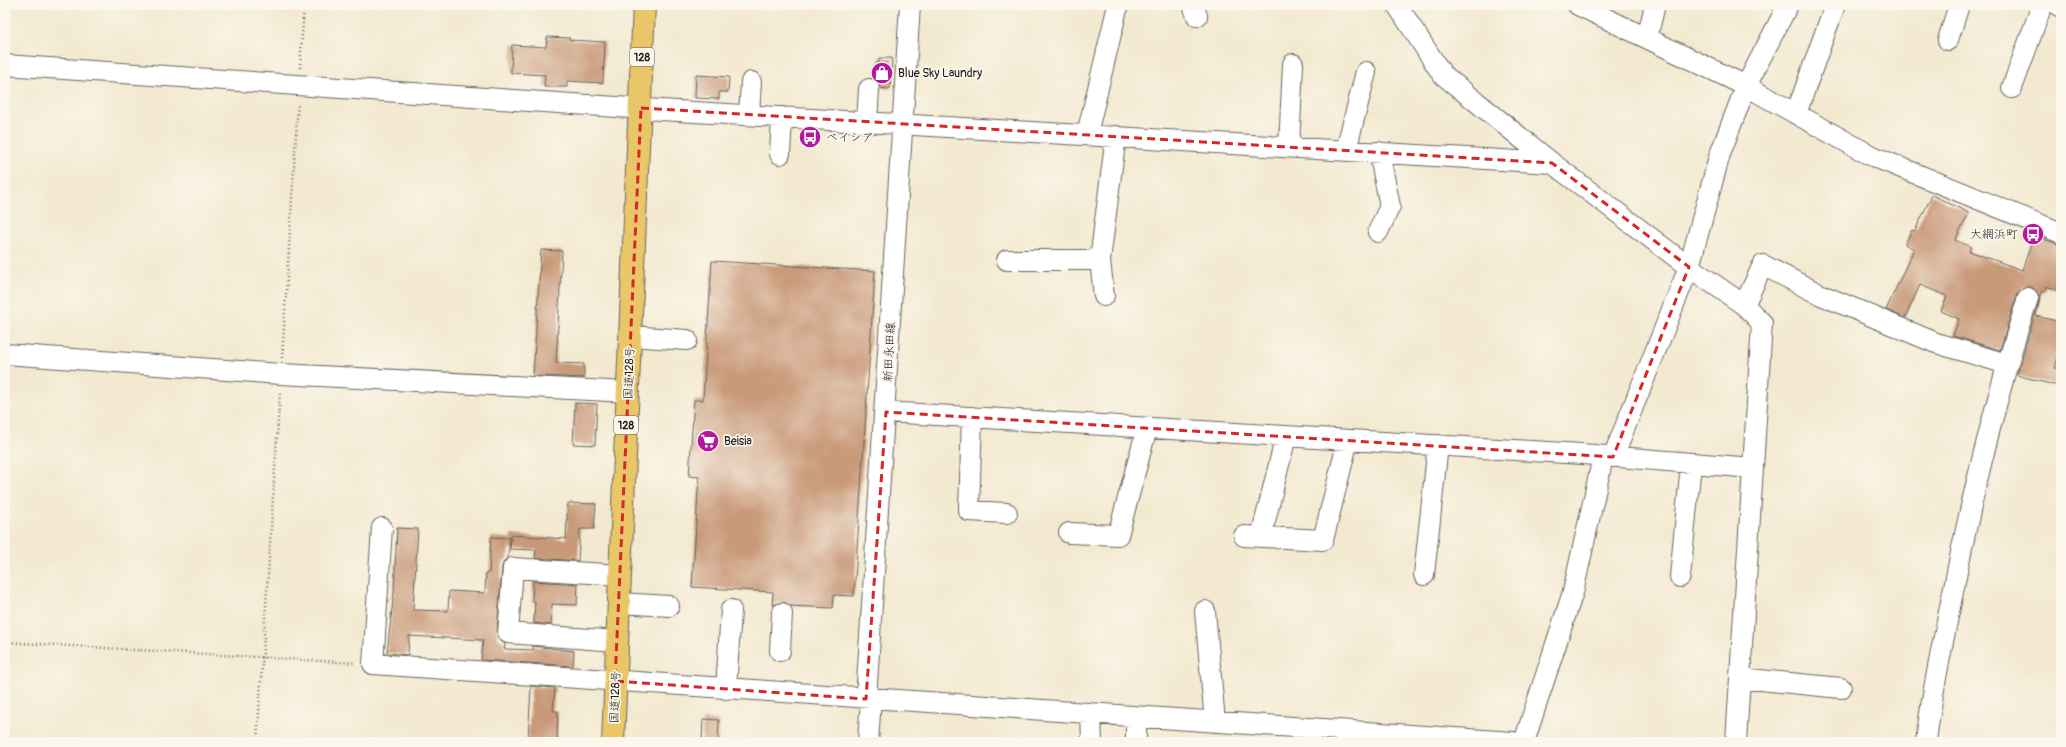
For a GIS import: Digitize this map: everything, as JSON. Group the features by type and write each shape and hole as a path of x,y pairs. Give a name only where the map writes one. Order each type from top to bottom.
{"highway":[{"name":"国道128号","path":"613,742 641,108 644,5"}],"street":[{"name":"新田永田線","path":"868,742 868,699 910,5"},
{"path":"1087,134 1118,5"},
{"path":"1397,5 1442,74 1552,163 1689,267 1744,305 1762,323 1736,742"},
{"path":"1578,5 1746,86 1870,155 2061,233"},
{"path":"1647,38 1655,5"},
{"path":"1524,742 1573,592 1608,457 1689,267 1720,154 1746,86 1788,5"},
{"path":"1796,114 1835,5"},
{"path":"1948,40 1959,5"},
{"path":"2012,88 2042,5"},
{"path":"1289,147 1293,64"},
{"path":"5,65 749,115 1087,134 1552,163"},
{"path":"1346,150 1366,72"},
{"path":"749,115 751,82"},
{"path":"867,122 869,89"},
{"path":"780,154 782,117"},
{"path":"1104,296 1100,260 1116,136"},
{"path":"1378,232 1390,206 1379,152"},
{"path":"1007,260 1100,260"},
{"path":"1744,305 1763,265 1819,294 1936,343 2007,364"},
{"path":"1926,742 1930,702 1961,550 2007,364 2028,298"},
{"path":"630,336 686,340"},
{"path":"5,354 281,374 628,392"},
{"path":"886,412 1582,454 1753,468"},
{"path":"972,417 969,511 1007,513"},
{"path":"1068,533 1118,535 1147,428"},
{"path":"1286,436 1252,536 1323,540 1348,440"},
{"path":"1424,575 1438,445"},
{"path":"1680,577 1691,464"},
{"path":"382,528 372,664 1513,742"},
{"path":"617,641 508,633 513,568 620,576"},
{"path":"619,603 669,606"},
{"path":"726,689 731,610"},
{"path":"1205,611 1214,722"},
{"path":"780,651 782,613"},
{"path":"1740,678 1841,688"},
{"path":"1091,714 1092,742"},
{"path":"1136,717 1136,742"}],"path":[{"path":"5,642 372,664"}],"highlighted area":[{"path":"641,108 1552,163 1689,267 1613,457 886,412 866,699 615,681"}],"building":[{"path":"547,37 605,42 603,83 567,81 567,87 544,87 545,75 511,73 512,45 546,47"},
{"path":"879,58 892,58 890,89 880,88 878,82"},
{"path":"696,75 729,77 728,92 719,92 719,99 695,98"},
{"path":"1932,195 1969,213 1955,240 1971,247 1969,251 2022,270 2034,236 2061,245 2061,291 2046,286 2044,292 2042,291 2036,316 2061,322 2061,347 2055,368 2061,369 2061,387 2017,375 2039,301 2039,295 2032,287 2025,287 2017,294 2000,350 1953,336 1959,319 1941,311 1947,296 1920,285 1905,318 1886,310 1914,249 1905,244 1912,230 1915,231"},
{"path":"541,250 562,251 556,363 584,364 584,378 533,376"},
{"path":"712,261 875,271 854,596 834,595 833,608 790,606 783,602 772,605 773,592 692,587 699,477 689,476 694,400 703,400"},
{"path":"575,403 597,404 595,445 573,444"},
{"path":"568,503 596,504 594,529 580,529 578,561 535,558 536,550 510,549 511,535 566,539"},
{"path":"397,528 418,529 413,610 448,611 449,591 485,593 486,573 489,573 491,537 510,538 508,558 504,561 502,567 497,632 498,638 505,644 504,649 533,650 533,646 574,651 573,666 481,660 483,640 409,636 408,655 387,653 394,592"},
{"path":"533,581 578,584 577,605 552,604 551,625 534,623 535,601 532,601"},
{"path":"531,686 555,688 553,711 558,711 557,742 528,742"},
{"path":"703,719 719,720 718,742 702,742"}],"place":[{"name":"Blue Sky Laundry","path":"882,73"},
{"name":"ベイシア","path":"810,137"},
{"name":"大網浜町","path":"2033,234"},
{"name":"Beisia","path":"708,441"}]}
